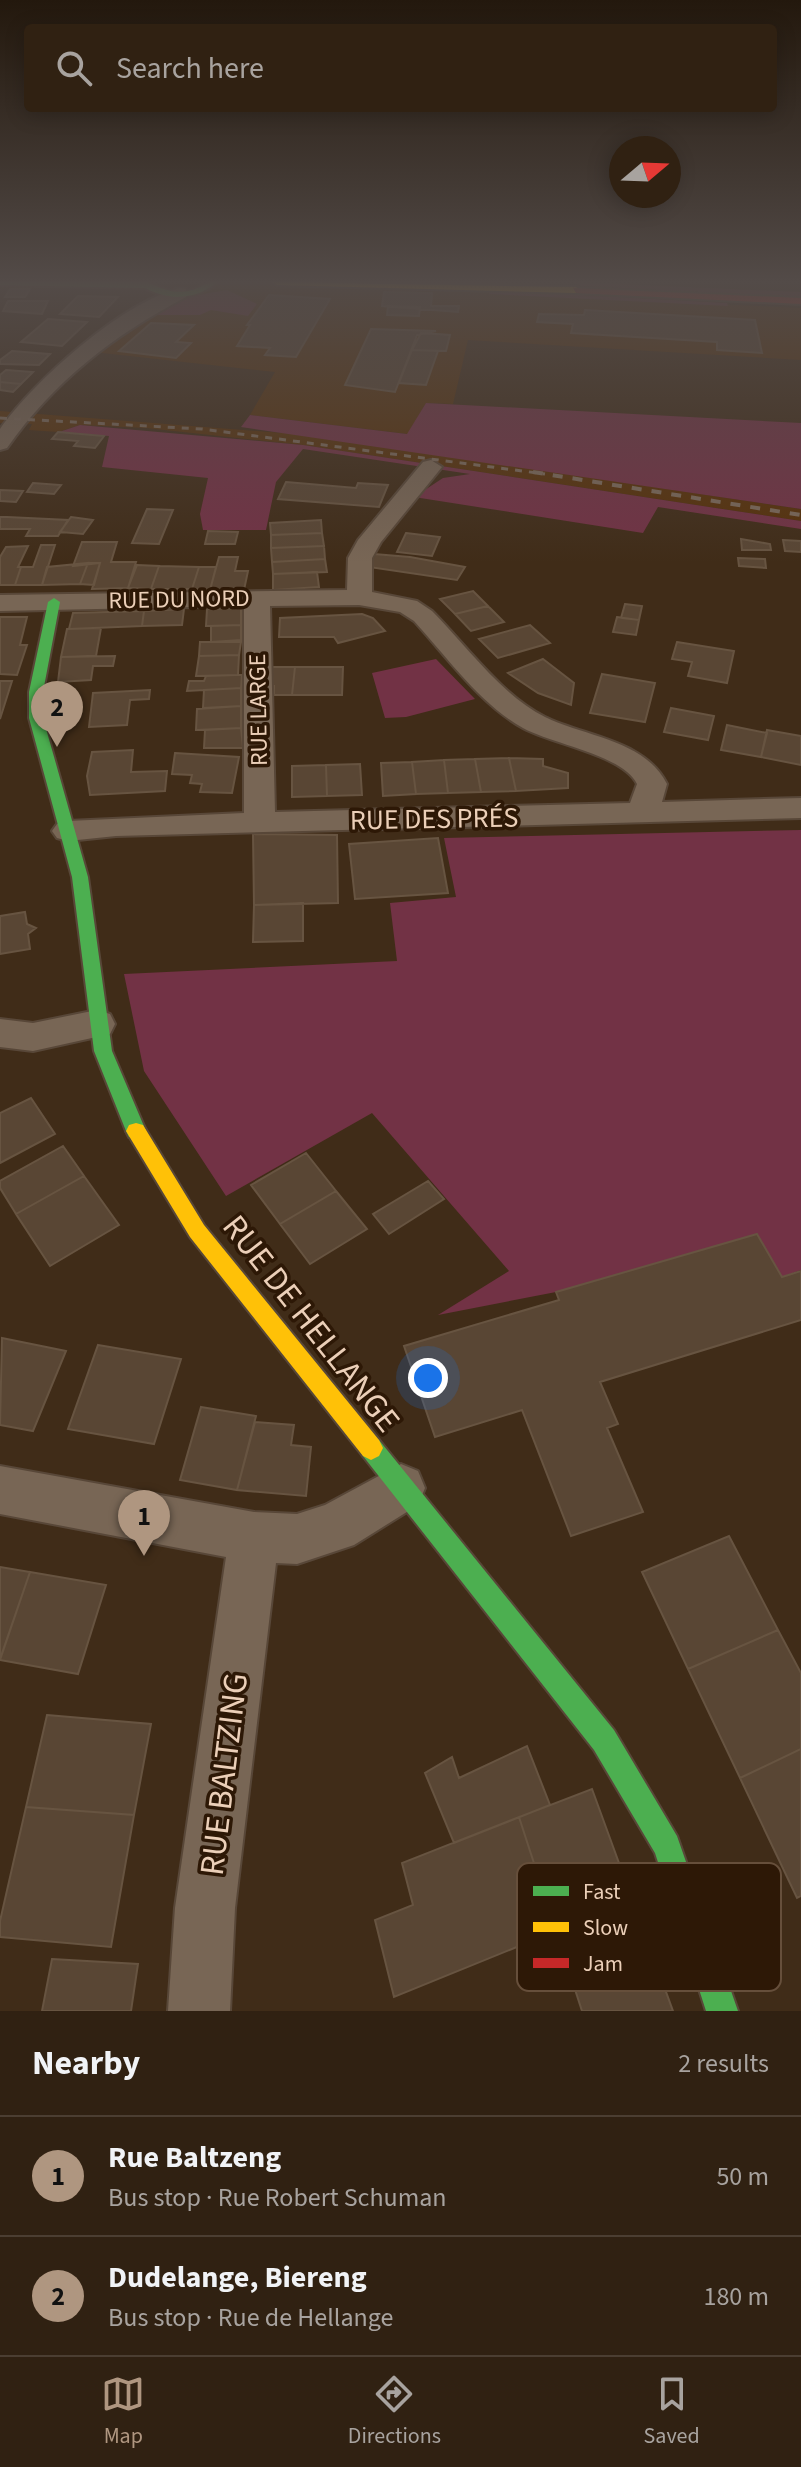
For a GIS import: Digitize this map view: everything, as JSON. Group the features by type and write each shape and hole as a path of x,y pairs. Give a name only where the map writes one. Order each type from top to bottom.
{"street":[{"path":"0,444 33,400 58,376"},
{"path":"9,398 33,400"},
{"path":"359,597 360,558 370,540 431,467"},
{"name":"RUE DU NORD","path":"0,603 359,597 408,606 423,616 500,697 533,722 630,760 646,772 652,784 649,798 639,813"},
{"name":"RUE LARGE","path":"257,598 260,822"},
{"name":"RUE DE HELLANGE","path":"54,602 36,692 36,718 68,831 89,924 97,1024 113,1079 148,1154 197,1231 604,1740 667,1846 673,1863"},
{"name":"RUE DES PRÉS","path":"68,831 116,826 801,808"},
{"path":"0,1033 33,1037 97,1024"},
{"path":"0,1490 254,1537 297,1539 336,1527 401,1488"},
{"name":"RUE BALTZING","path":"199,2011 205,1908 254,1537"},
{"name":"RUE DE HELLANGE","path":"715,1991 722,2011"}],"shaded area":[{"path":"273,376 460,376 453,404 426,403 408,434 250,415"},
{"path":"426,403 801,423 801,509 241,427 250,415 407,434"},
{"path":"0,411 309,435 801,509 801,521 303,445 146,428 80,425 58,432 29,430 32,424 0,423"},
{"path":"80,425 303,445 801,521 801,529 658,507 643,533 414,497 443,478 470,474 303,449 276,482 266,530 203,530 200,514 208,478 102,467 109,436 59,432"},
{"path":"436,659 475,699 406,717 385,718 372,673"},
{"path":"801,830 801,1270 782,1277 757,1234 556,1292 438,1315 509,1271 372,1113 226,1196 144,1071 124,974 397,961 390,903 456,897 444,838"}],"building":[{"path":"0,376 29,376 21,384 0,382"},
{"path":"349,376 401,376 395,392 345,385"},
{"path":"402,376 429,376 426,385 399,383"},
{"path":"0,382 21,384 13,392 0,390"},
{"path":"58,432 104,436 95,448 74,446 78,441 52,439"},
{"path":"286,482 356,488 358,483 388,485 379,507 278,499"},
{"path":"33,483 61,485 54,494 27,492"},
{"path":"0,490 23,491 16,502 0,501"},
{"path":"147,509 173,510 159,544 132,543"},
{"path":"0,517 68,520 58,536 26,536 30,529 0,529"},
{"path":"71,517 93,520 83,534 60,532"},
{"path":"321,520 322,533 271,535 270,523"},
{"path":"208,531 238,532 235,544 205,544"},
{"path":"322,533 324,546 271,548 271,535"},
{"path":"406,533 440,537 432,556 397,552"},
{"path":"741,539 770,544 771,550 742,550"},
{"path":"783,540 801,541 801,552 785,551"},
{"path":"82,542 117,542 111,562 136,562 128,588 92,589 100,563 73,566"},
{"path":"41,545 55,545 42,585 15,585 21,567 33,567"},
{"path":"28,546 18,567 21,567 15,585 0,585 0,557 6,547"},
{"path":"324,546 325,559 272,562 271,548"},
{"path":"374,554 465,567 457,580 369,567"},
{"path":"219,557 238,557 235,571 248,571 244,590 210,590"},
{"path":"738,558 765,559 766,568 739,566"},
{"path":"325,559 327,572 273,574 272,562"},
{"path":"88,563 80,584 42,585 47,567"},
{"path":"88,563 100,563 94,585 80,584"},
{"path":"137,565 159,566 151,589 128,588"},
{"path":"159,566 199,567 192,589 151,589"},
{"path":"199,567 216,567 210,590 192,589"},
{"path":"317,572 319,587 273,590 273,574"},
{"path":"473,591 488,606 455,614 440,599"},
{"path":"625,604 642,606 639,620 621,618"},
{"path":"488,606 504,622 471,631 455,614"},
{"path":"241,608 241,625 206,626 207,609"},
{"path":"184,609 182,625 142,626 144,611"},
{"path":"144,611 142,626 69,629 73,613"},
{"path":"362,614 373,618 385,631 338,643 334,637 279,637 280,618"},
{"path":"0,617 27,617 20,645 27,645 17,675 0,674"},
{"path":"617,617 639,620 636,635 613,632"},
{"path":"241,625 241,640 211,642 211,626"},
{"path":"530,625 550,643 498,658 479,639"},
{"path":"101,628 96,656 61,657 67,629"},
{"path":"200,642 241,642 239,655 199,656"},
{"path":"677,642 734,651 727,683 688,676 692,662 672,659"},
{"path":"239,655 238,675 196,676 199,656"},
{"path":"115,656 113,666 93,666 91,680 58,682 61,657"},
{"path":"543,659 574,683 571,705 538,693 508,673"},
{"path":"266,667 295,667 292,695 274,695 274,686 264,686"},
{"path":"295,667 343,667 342,695 292,695"},
{"path":"602,674 655,683 645,722 590,713"},
{"path":"242,675 241,688 187,691 189,681 204,681 206,676"},
{"path":"0,681 12,681 0,719"},
{"path":"241,688 241,706 203,708 204,690"},
{"path":"150,690 149,699 130,700 127,725 89,727 93,693"},
{"path":"241,706 241,728 196,730 197,709"},
{"path":"671,708 714,716 708,740 664,732"},
{"path":"727,725 767,733 761,757 721,750"},
{"path":"241,728 243,748 204,748 205,730"},
{"path":"767,730 801,736 801,765 761,757"},
{"path":"133,750 131,772 167,771 165,791 90,795 87,776 92,752"},
{"path":"175,753 239,757 232,793 200,792 202,784 190,783 192,775 172,774"},
{"path":"509,758 543,759 543,766 568,773 568,788 516,791"},
{"path":"509,758 516,791 481,792 475,759"},
{"path":"475,759 481,792 448,793 444,760"},
{"path":"444,760 448,793 416,794 412,762"},
{"path":"412,762 416,794 383,796 381,763"},
{"path":"360,764 362,795 327,796 326,765"},
{"path":"326,765 327,796 292,797 292,766"},
{"path":"253,834 337,835 338,903 254,905"},
{"path":"438,838 448,893 355,899 349,844"},
{"path":"303,903 303,941 253,942 254,905"},
{"path":"25,912 27,924 36,928 28,934 30,949 0,954 0,916"},
{"path":"31,1098 55,1134 0,1163 0,1113"},
{"path":"63,1146 84,1176 16,1214 0,1188 0,1181"},
{"path":"306,1153 336,1191 280,1224 251,1185"},
{"path":"84,1176 119,1225 50,1266 16,1214"},
{"path":"428,1181 444,1199 389,1234 373,1214"},
{"path":"336,1191 367,1229 310,1264 280,1224"},
{"path":"757,1234 782,1277 801,1271 801,1320 600,1382 618,1424 607,1428 643,1512 571,1536 522,1410 435,1437 404,1346 559,1300 556,1292"},
{"path":"2,1338 66,1351 33,1431 0,1425"},
{"path":"98,1345 181,1359 154,1444 68,1429"},
{"path":"201,1407 256,1416 237,1490 180,1480"},
{"path":"255,1422 294,1425 291,1445 311,1447 306,1496 237,1490"},
{"path":"729,1536 778,1630 688,1669 642,1572"},
{"path":"0,1567 30,1572 0,1659"},
{"path":"30,1572 106,1585 78,1674 0,1660"},
{"path":"778,1630 801,1673 801,1749 740,1778 688,1669"},
{"path":"47,1715 151,1724 134,1815 26,1807"},
{"path":"527,1746 550,1805 454,1843 425,1773 452,1757 459,1778"},
{"path":"801,1749 801,1896 797,1898 781,1863 740,1778"},
{"path":"592,1789 619,1863 534,1863 519,1817"},
{"path":"26,1807 134,1815 111,1947 0,1937 0,1921"},
{"path":"519,1817 534,1863 517,1863 517,1947 394,1997 375,1920 413,1905 402,1863"},
{"path":"52,1959 138,1964 131,2011 42,2011"},
{"path":"576,1991 666,1991 673,2011 582,2011"}],"railway":[{"path":"0,418 202,429 545,474"},
{"path":"533,472 801,515"}],"traffic: fast":[{"path":"54,602 36,692 36,718 80,877 103,1051 136,1131"},
{"path":"371,1448 604,1740 667,1846 673,1863"},
{"path":"715,1991 722,2011"}],"traffic: slow":[{"path":"136,1131 197,1231 371,1448"}],"place":[{"name":"Dudelange, Biereng","path":"57,747"},
{"name":"Rue Baltzeng","path":"144,1556"}]}
